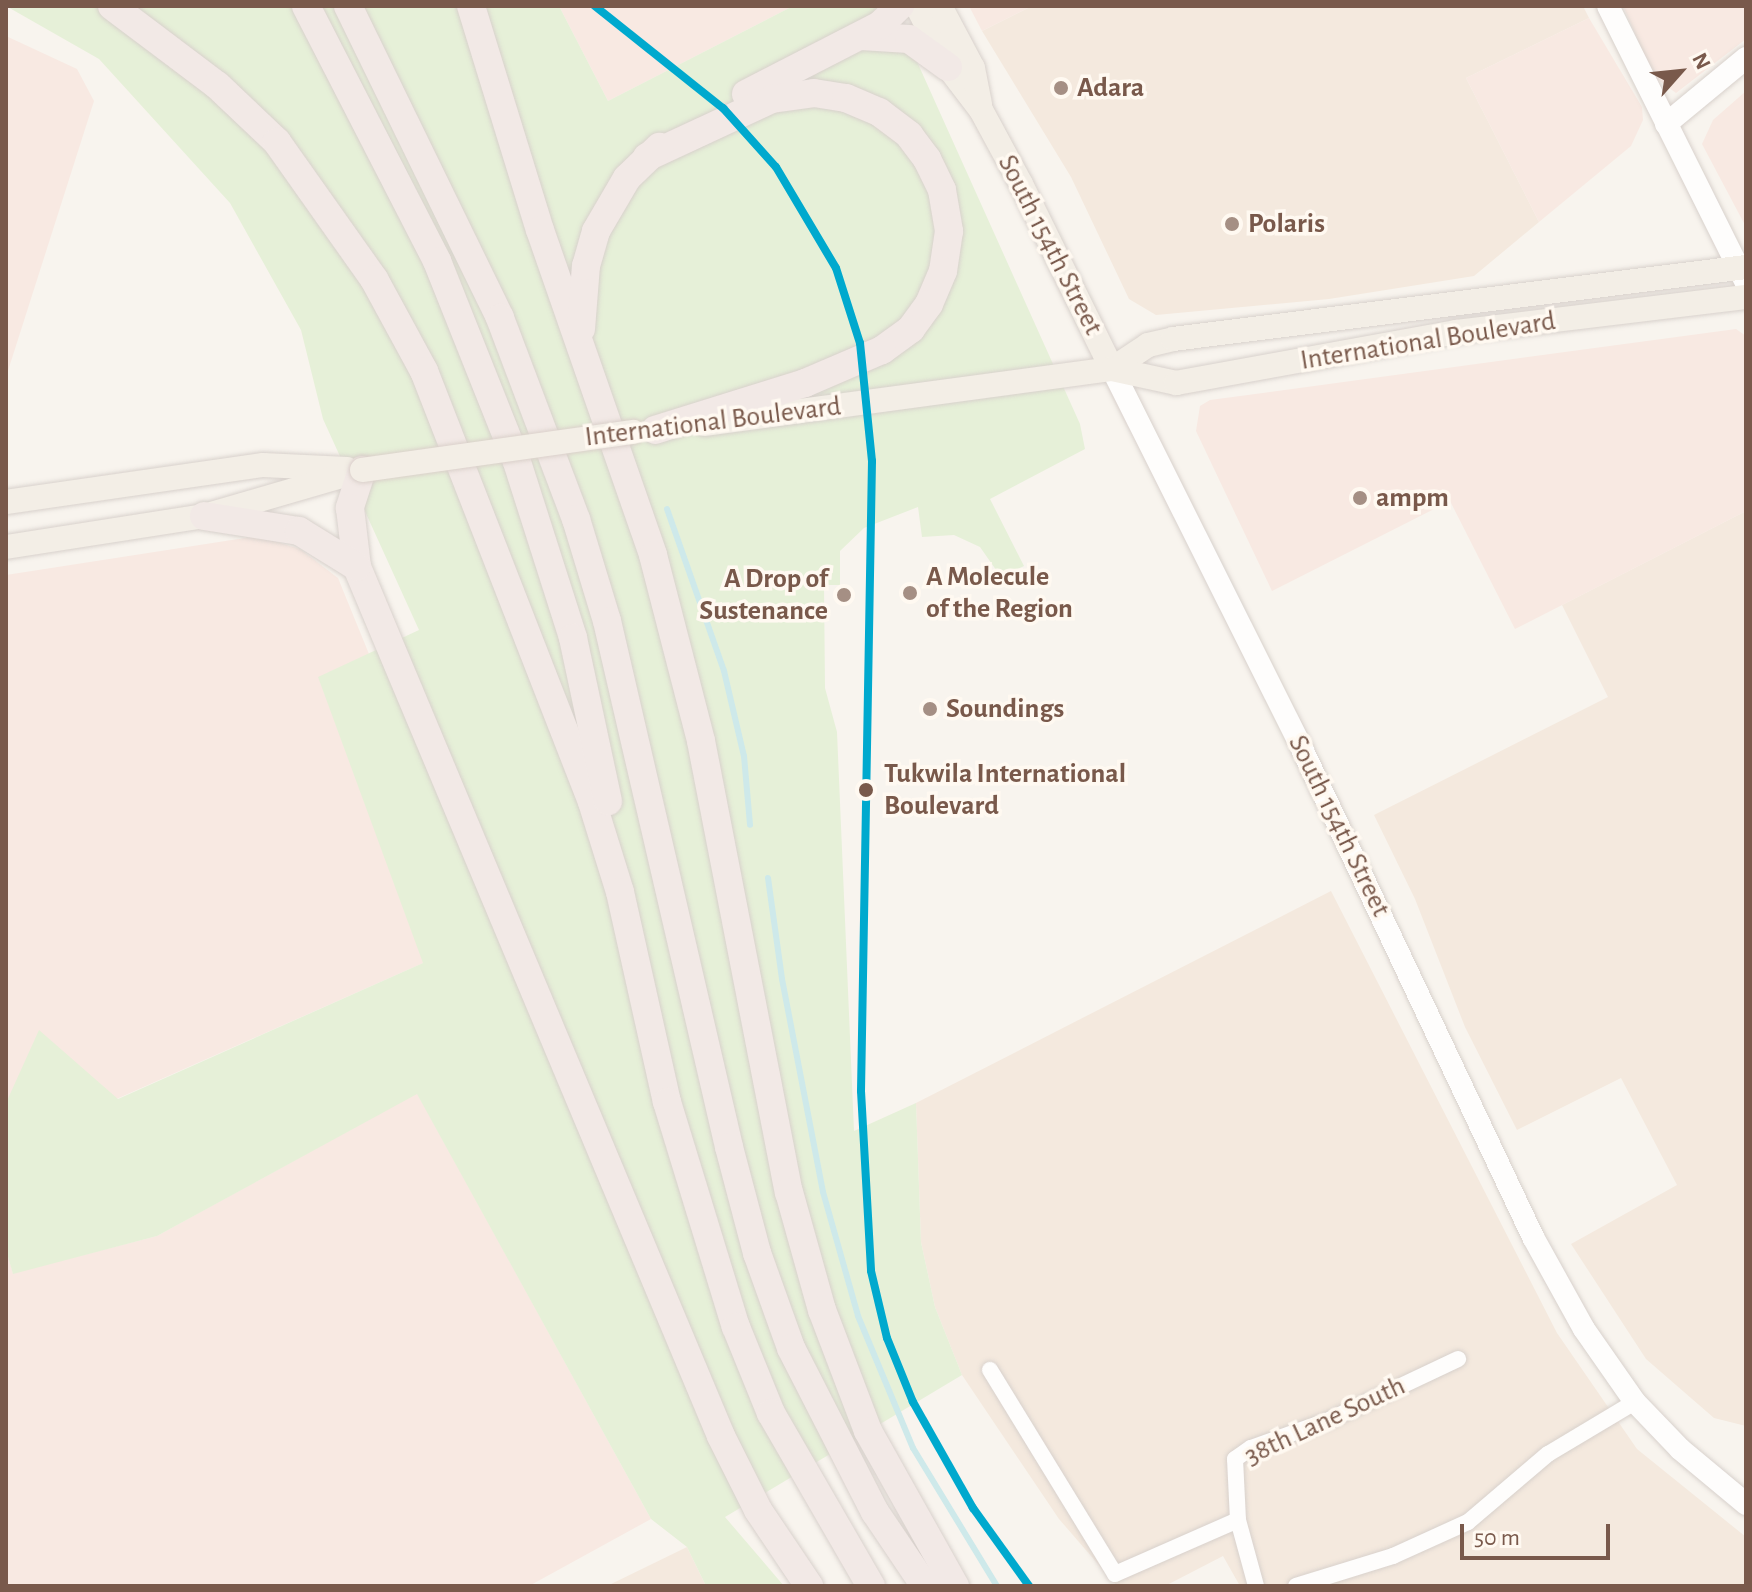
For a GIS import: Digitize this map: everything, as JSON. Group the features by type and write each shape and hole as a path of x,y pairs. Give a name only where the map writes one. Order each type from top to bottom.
{"highway":[{"path":"112,6 217,85 277,142 374,279 424,371 573,748 620,892"},
{"path":"306,6 437,261 517,462 573,638 608,804 620,892 667,1102 736,1327 771,1413 871,1586"},
{"path":"348,6 500,318 576,519 610,637 729,1147 757,1253 786,1334 839,1447 925,1586"},
{"path":"471,6 581,350 653,555 701,741 789,1192 822,1310 868,1431 914,1522 955,1586"},
{"path":"581,350 580,300 596,231 611,201 647,157 708,113 860,36 900,6"},
{"path":"860,36 909,39 948,67"},
{"path":"647,157 772,99 814,93 846,98 879,112 918,147 942,190 949,231 943,271 929,304 911,329 882,350 805,383 655,430"},
{"path":"362,470 350,508 357,567 721,1436 758,1510 809,1586"},
{"path":"204,516 299,531 357,567"}],"main road":[{"name":"South 154th Street","path":"917,6 948,67 981,110 1112,369"},
{"name":"South 154th Street","path":"940,6 973,68 981,110"},
{"name":"International Boulevard","path":"1112,369 1148,345 1173,339 1743,273"},
{"name":"International Boulevard","path":"6,547 204,516 362,470 1112,369 1176,383 1456,332 1746,297"},
{"name":"International Boulevard","path":"6,502 263,465 362,470"}],"street":[{"path":"1608,6 1743,273"},
{"path":"1666,124 1746,58"},
{"name":"South 154th Street","path":"1112,369 1333,812 1533,1237 1584,1329 1635,1402 1736,1487 1746,1504"},
{"name":"38th Lane South","path":"1238,1520 1235,1459 1458,1359"},
{"path":"990,1370 1115,1574 1238,1520 1256,1586"},
{"path":"1296,1586 1393,1556 1468,1522 1548,1454 1635,1402"}],"shaded area":[{"path":"559,6 793,6 608,101"},
{"path":"969,6 1032,6 982,31"},
{"path":"1032,6 1583,6 1589,18 1466,78 1539,222 1474,276 1329,299 1156,315 1129,299 1071,177 982,31"},
{"path":"1623,6 1746,6 1746,39 1676,93 1654,77"},
{"path":"1589,18 1642,107 1643,120 1631,146 1539,222 1466,78"},
{"path":"6,36 77,69 94,101 6,377"},
{"path":"1746,91 1746,227 1702,144 1713,120"},
{"path":"1736,329 1746,336 1746,511 1515,629 1450,501 1272,591 1196,431 1200,406 1210,400"},
{"path":"1746,511 1746,1426 1714,1418 1646,1359 1571,1244 1677,1185 1621,1078 1517,1130 1465,1027 1415,899 1374,815 1608,697 1562,605"},
{"path":"257,536 300,549 338,578 484,936 6,1148 6,575"},
{"path":"1331,891 1557,1333 1637,1449 1746,1537 1746,1586 1240,1586 1223,1556 1165,1586 1117,1586 1059,1519 962,1375 935,1307 921,1242 916,1103"},
{"path":"417,1093 651,1519 529,1586 6,1586 6,1250 13,1273 157,1236"},
{"path":"687,1547 706,1586 607,1586"}],"green space":[{"path":"6,6 559,6 608,101 793,6 892,6 1080,424 1085,449 990,499 1024,566 1001,577 980,547 954,535 922,537 918,507 864,528 840,551 840,585 824,585 825,688 837,732 854,1131 916,1103 921,1242 935,1307 962,1375 725,1517 784,1586 706,1586 687,1547 651,1519 417,1094 157,1236 13,1274 6,1250 6,1103 39,1030 118,1099 423,963 318,677 419,630 323,419 301,330 230,203 99,59"}],"waterway":[{"path":"667,509 724,671 744,756 750,825"},
{"path":"768,878 782,979 823,1192 858,1316 913,1448 997,1586"}],"transit line":[{"path":"595,6 723,108 776,167 836,268 860,343 872,461 861,1091 871,1271 887,1338 913,1402 973,1508 1029,1586"}],"place":[{"name":"Adara","path":"1061,88"},
{"name":"Polaris","path":"1232,224"},
{"name":"ampm","path":"1360,498"},
{"name":"A Molecule of the Region","path":"910,593"},
{"name":"A Drop of Sustenance","path":"844,595"},
{"name":"Soundings","path":"930,709"},
{"name":"Tukwila International Boulevard","path":"866,790"}]}
